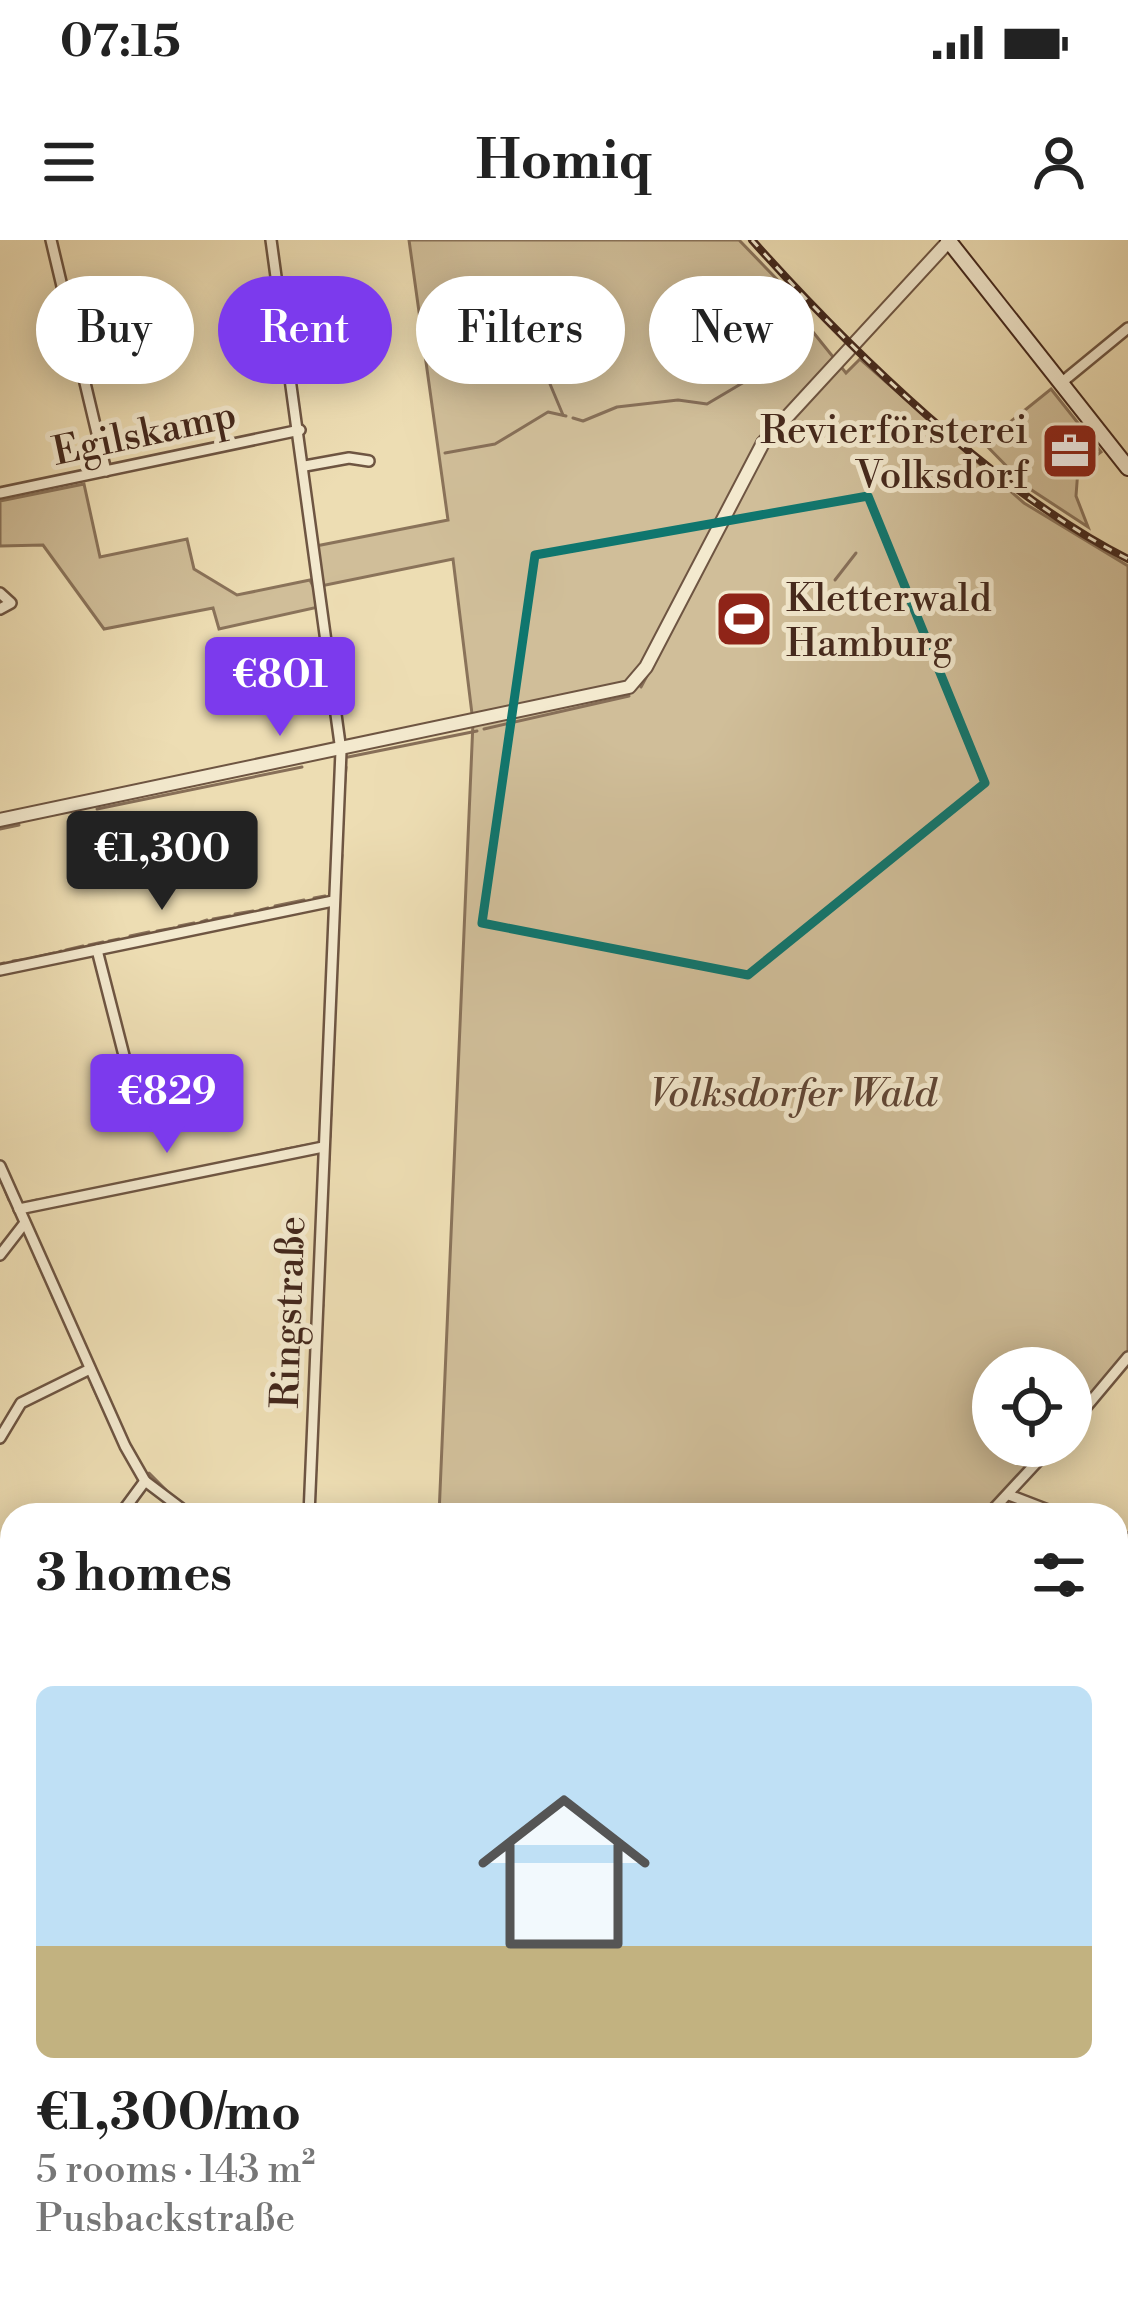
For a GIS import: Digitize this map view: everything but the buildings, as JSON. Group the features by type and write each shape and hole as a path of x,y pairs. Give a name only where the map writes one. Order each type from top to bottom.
{"main road":[{"path":"948,240 1128,468"}],"street":[{"path":"51,240 106,471"},
{"name":"Ringstraße","path":"271,240 341,752 309,1503"},
{"path":"4,818 58,819 89,804 628,687 646,667 764,443 948,240"},
{"path":"1060,383 1128,328"},
{"name":"Egilskamp","path":"0,493 300,430"},
{"path":"305,466 349,458 369,461"},
{"path":"0,593 10,603 0,609"},
{"path":"0,970 333,901"},
{"path":"98,950 128,1071"},
{"path":"20,1209 323,1147"},
{"path":"0,1166 145,1480 175,1503"},
{"path":"0,1255 24,1225"},
{"path":"1092,1400 1128,1357"},
{"path":"0,1438 21,1402 90,1369"},
{"path":"1001,1503 1034,1467"},
{"path":"129,1503 145,1480"},
{"path":"1009,1495 1030,1503"}],"highlighted area":[{"path":"868,496 985,783 748,975 482,923 535,555"}],"green space":[{"name":"Volksdorfer Wald","path":"409,240 739,240 774,276 649,276 649,384 814,384 814,333 846,373 860,359 1024,503 1128,566 1128,1351 1092,1393 1092,1347 972,1347 972,1467 1027,1467 993,1503 440,1503 473,722 453,559 321,586 316,546 448,520 429,384 625,384 625,276 416,276 416,290"},
{"path":"1051,389 1101,452 1078,469 1076,496 1088,527 1027,487 979,438 1004,427"},
{"path":"84,484 100,557 187,539 194,569 237,595 310,580 323,606 219,629 213,608 104,629 43,545 0,546 0,501"}],"waterway":[{"path":"550,384 563,415"},
{"path":"573,418 583,421 617,407 678,400 707,404 741,384"},
{"path":"445,453 495,444 548,412 566,416"},
{"path":"835,580 856,553"},
{"path":"641,687 700,577"},
{"path":"484,729 629,696"},
{"path":"348,757 477,731"},
{"path":"97,809 302,767"},
{"path":"344,790 346,767"},
{"path":"343,813 343,824"},
{"path":"0,829 19,825"},
{"path":"342,836 342,845"},
{"path":"341,865 342,855"},
{"path":"314,898 325,896"},
{"path":"275,906 304,900"},
{"path":"260,910 268,908"},
{"path":"235,914 253,911"},
{"path":"338,934 339,914"},
{"path":"213,919 230,916"},
{"path":"201,922 207,920"},
{"path":"179,926 194,923"},
{"path":"157,931 174,928"},
{"path":"130,936 149,932"},
{"path":"109,941 119,939"},
{"path":"89,945 103,942"},
{"path":"337,966 338,942"},
{"path":"66,950 83,946"},
{"path":"28,959 54,953"},
{"path":"13,961 22,960"},
{"path":"0,964 4,963"},
{"path":"334,1019 335,994"},
{"path":"334,1032 334,1037"},
{"path":"333,1046 333,1053"},
{"path":"332,1076 332,1084"},
{"path":"330,1121 331,1114"},
{"path":"330,1129 330,1137"},
{"path":"297,1147 314,1144"},
{"path":"329,1147 329,1160"},
{"path":"277,1151 292,1148"},
{"path":"238,1160 268,1153"},
{"path":"219,1164 232,1161"},
{"path":"199,1168 207,1166"},
{"path":"328,1169 328,1175"},
{"path":"126,1182 141,1179"},
{"path":"90,1190 120,1184"},
{"path":"5,1190 9,1200"},
{"path":"47,1198 76,1193"},
{"path":"25,1203 37,1200"},
{"path":"13,1207 16,1214"},
{"path":"34,1254 39,1266"},
{"path":"323,1283 324,1271"},
{"path":"42,1272 45,1279"},
{"path":"49,1287 53,1298"},
{"path":"323,1290 323,1296"},
{"path":"56,1303 68,1330"},
{"path":"322,1311 323,1305"},
{"path":"322,1317 322,1325"},
{"path":"321,1336 321,1351"},
{"path":"74,1344 80,1356"},
{"path":"319,1378 320,1362"},
{"path":"92,1385 106,1415"},
{"path":"318,1398 318,1405"},
{"path":"317,1434 318,1414"},
{"path":"316,1446 316,1461"},
{"path":"315,1476 316,1469"},
{"path":"149,1473 166,1490"},
{"path":"314,1503 315,1482"}],"railway":[{"path":"752,240 879,372 977,458 1078,531 1128,559"}],"place":[{"name":"Revierförsterei Volksdorf","path":"1070,451"},
{"name":"Kletterwald Hamburg","path":"744,619"}]}
